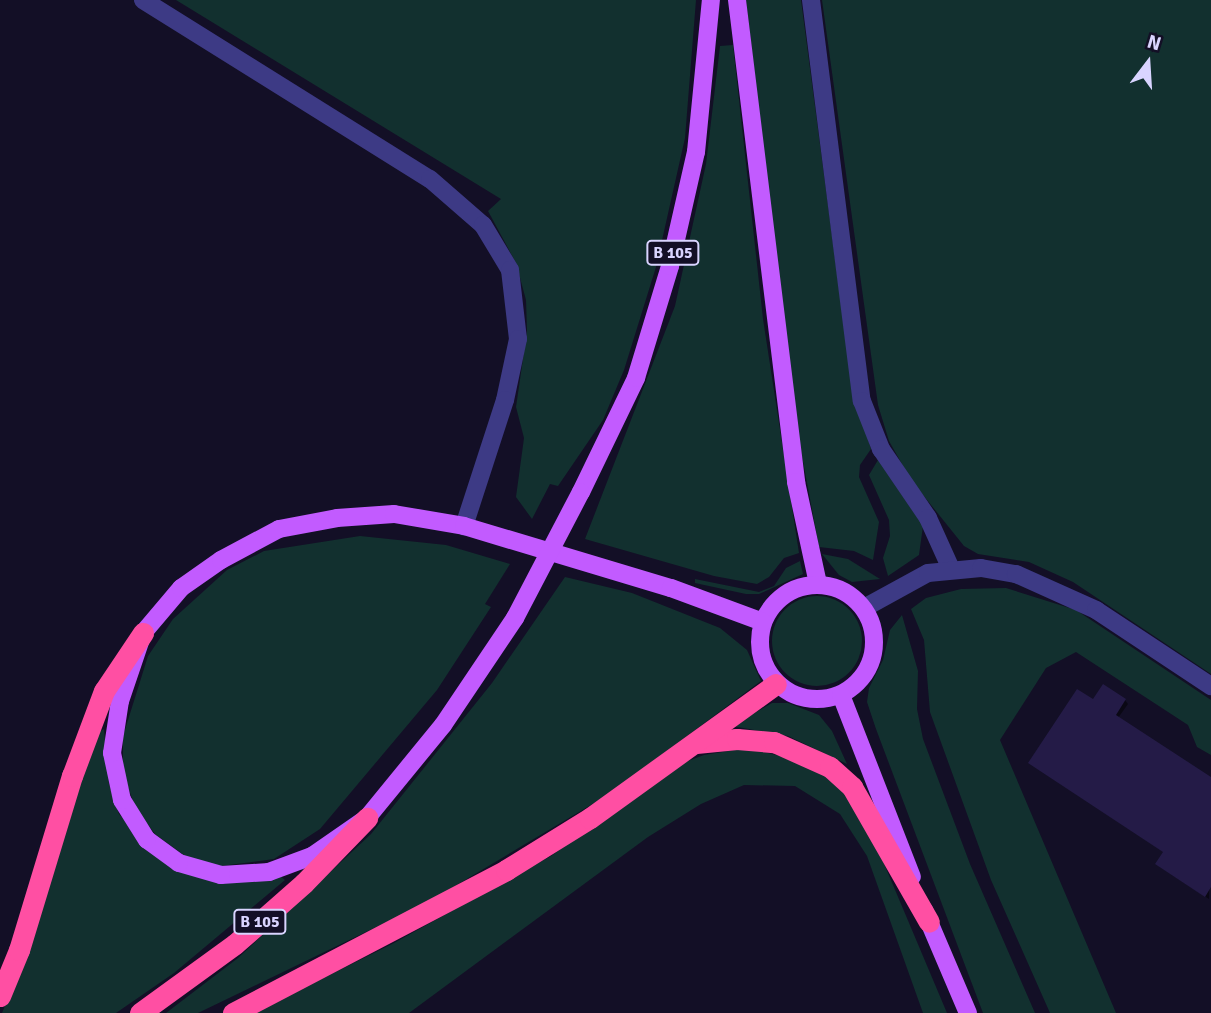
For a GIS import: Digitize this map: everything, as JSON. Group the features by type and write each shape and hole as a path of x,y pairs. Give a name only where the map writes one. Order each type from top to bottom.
{"highway":[{"path":"0,996 19,950 72,776 104,691 144,633"},
{"path":"233,1013 506,870 590,818 776,684"},
{"path":"694,743 737,739 774,742 830,767 852,788 929,922"},
{"name":"B 105","path":"140,1013 245,935 304,883 367,818"}],"main road":[{"name":"B 105","path":"367,818 443,725 515,618 581,492 636,378 670,266 696,152 710,0"},
{"path":"737,0 796,482 818,584"},
{"path":"367,818 312,856 269,872 221,875 180,863 147,840 122,800 112,753 120,701 144,633 181,588 221,560 279,529 337,518 394,514 464,526 671,589 763,622"},
{"path":"818,584 836,587 864,608 872,623 873,657 855,686 841,695 810,699 776,684 760,650 763,622 785,595 818,584"},
{"path":"841,695 929,922 968,1013"}],"street":[{"path":"143,0 430,178 483,225 510,270 518,339 505,400 464,526"},
{"path":"811,0 862,401 881,449 928,518 951,569"},
{"path":"864,608 928,573 951,569 1016,574 1050,586 1096,610 1211,686"}],"green space":[{"path":"176,0 696,0 685,138 656,267 624,370 603,420 558,486 550,484 532,519 516,497 524,438 516,407 527,331 526,300 516,263 488,211 501,199"},
{"path":"746,0 801,0 851,380 871,449 860,465 859,477 879,522 873,560 854,551 819,547 796,424"},
{"path":"822,0 1211,0 1211,674 1073,582 1029,562 978,554 964,546 911,480 889,441 878,405"},
{"path":"733,45 763,319 799,553 784,558 769,577 757,584 714,576 585,539 675,306 706,164 720,46"},
{"path":"878,460 923,526 919,555 888,576 883,558 890,536 889,520 869,475"},
{"path":"360,536 446,545 510,564 485,604 491,607 437,690 320,829 274,859 221,866 188,858 155,834 135,807 123,772 123,736 148,656 173,619 227,570 264,551"},
{"path":"822,554 848,559 880,579 852,582 839,575"},
{"path":"800,561 803,574 759,594 746,594 695,583 695,579 759,592 774,586 786,568"},
{"path":"565,577 632,593 720,628 747,650 761,681 606,796 428,902 198,1013 166,1013 238,958 371,834 492,683"},
{"path":"1006,588 1076,610 1211,700 1211,755 1197,747 1188,725 1076,652 1046,668 1000,740 1116,1013 1050,1013 991,880 930,712 924,640 911,609 926,598 961,589"},
{"path":"817,596 834,599 849,609 859,624 862,641 859,658 849,673 834,683 817,686 800,683 785,673 775,658 772,641 775,624 785,609 800,599"},
{"path":"902,615 918,671 917,709 923,739 970,864 1035,1013 983,1013 876,729 867,702 869,688 883,660 890,630"},
{"path":"772,703 788,703 819,715 832,731 847,764 788,736 732,726"},
{"path":"104,729 109,784 119,814 159,859 222,881 248,882 279,875 285,880 174,973 116,1013 2,1013 35,933 94,734"},
{"path":"747,748 805,762 839,785 866,821 947,1013 923,1013 867,856 840,814 795,786 744,785 701,804 648,837 409,1013 253,1013 394,943 551,856 677,765 704,755"}],"building":[{"path":"1103,684 1126,699 1116,715 1211,777 1211,887 1205,897 1155,864 1163,852 1028,763 1077,689 1093,699"}]}
